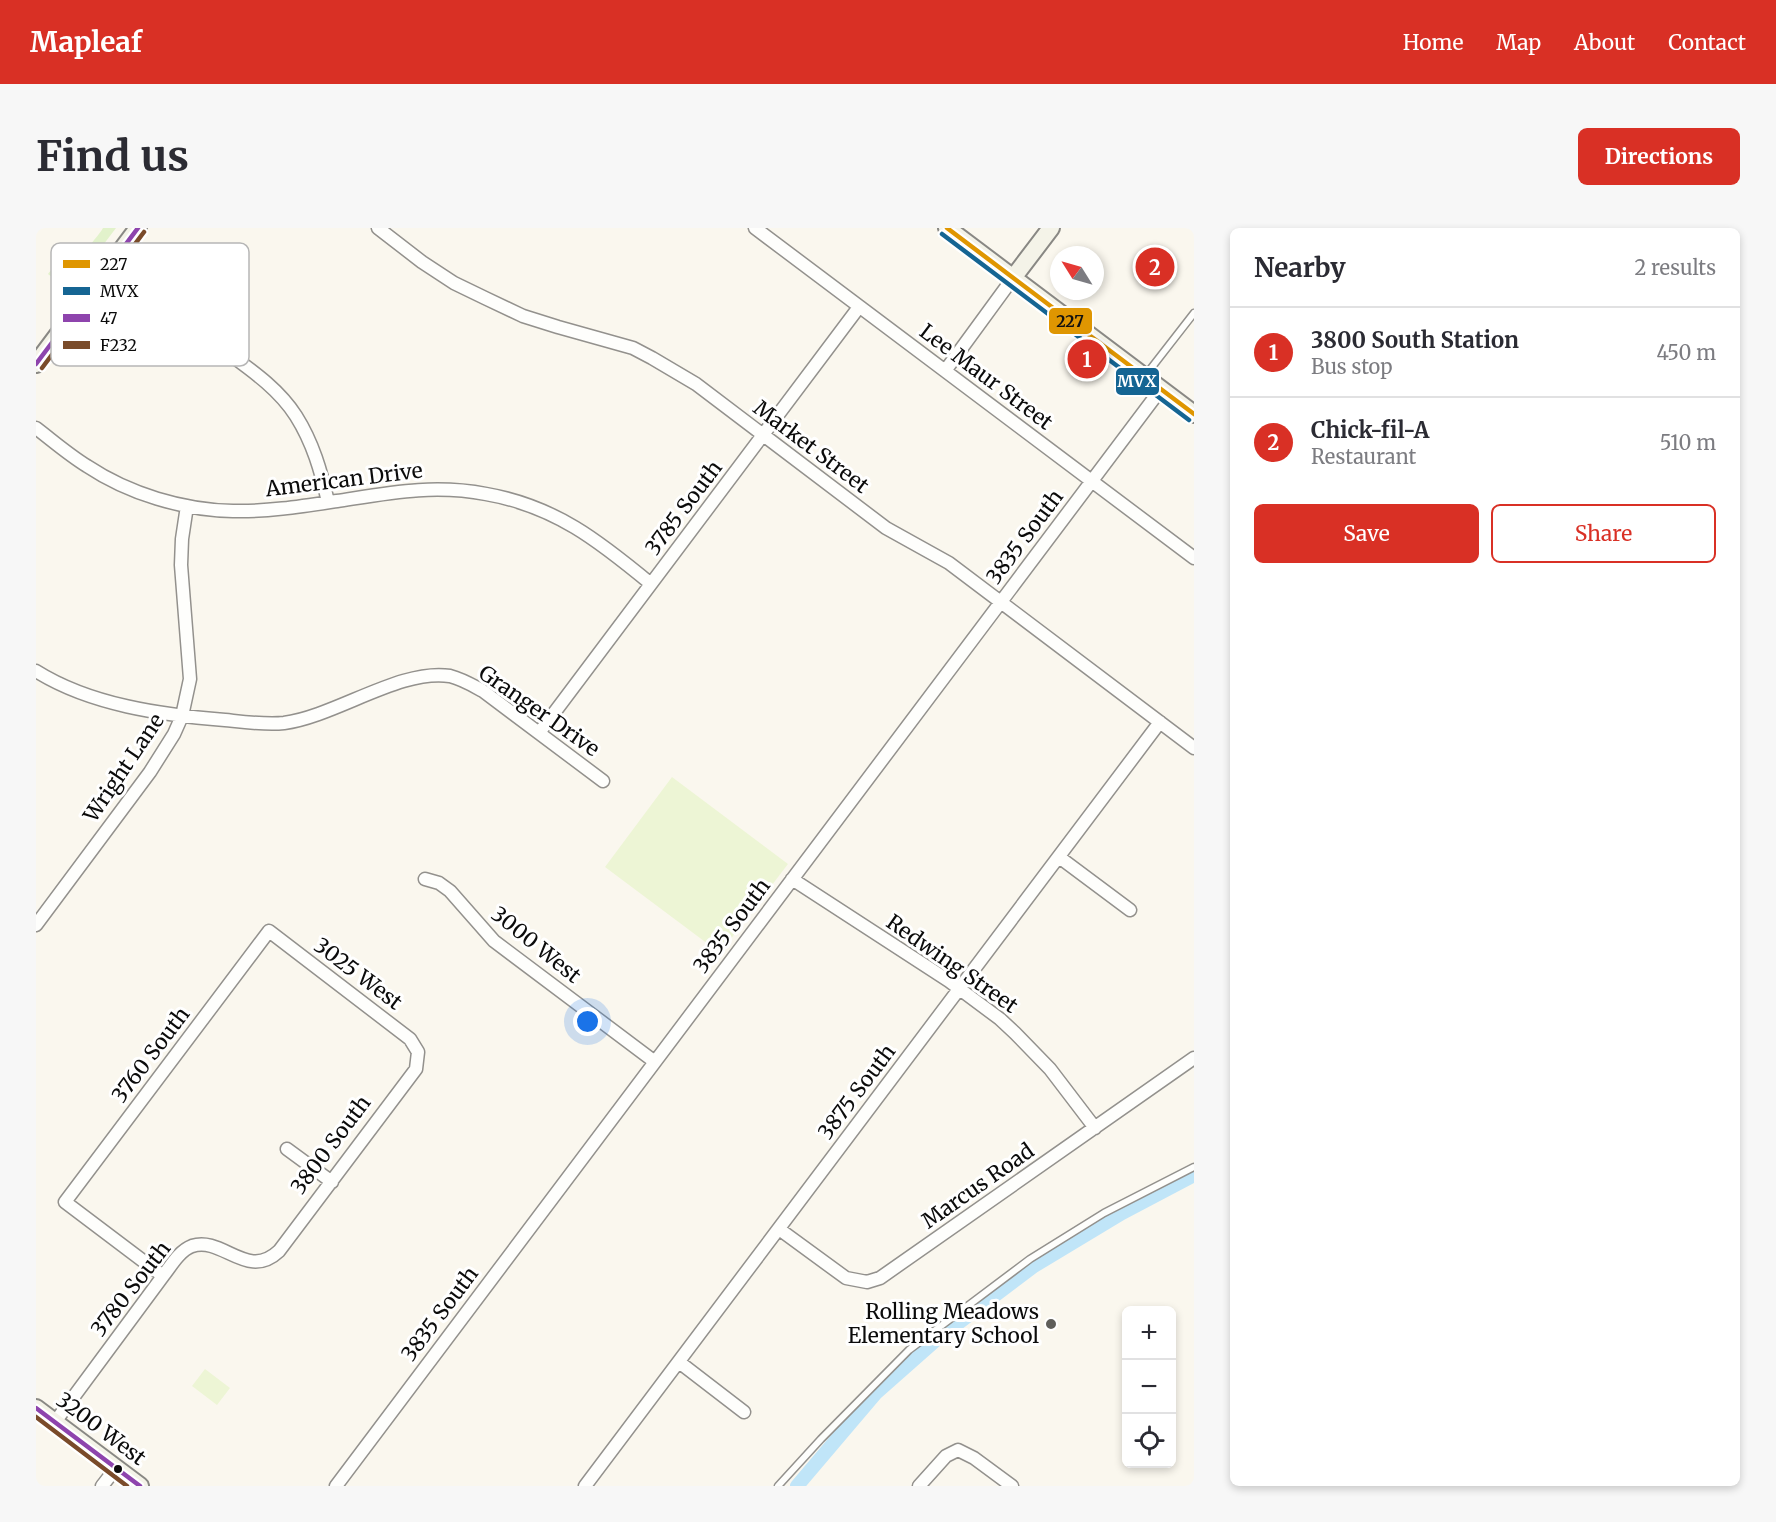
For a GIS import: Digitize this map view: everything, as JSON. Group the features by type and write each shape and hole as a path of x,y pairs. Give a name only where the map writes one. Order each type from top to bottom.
{"street":[{"path":"127,243 138,228"},
{"name":"Market Street","path":"378,228 422,262 454,283 484,298 523,316 633,348 696,384 886,528 949,563 1194,748"},
{"name":"Lee Maur Street","path":"755,228 1194,558"},
{"path":"947,228 1194,414"},
{"path":"945,371 1051,228"},
{"name":"3785 South","path":"539,733 859,307"},
{"path":"36,364 51,344"},
{"path":"245,366 285,401 295,415 314,450 328,502"},
{"name":"3835 South","path":"336,1486 1161,389"},
{"name":"American Drive","path":"36,429 88,467 110,479 134,490 187,506 255,511 410,489 436,488 487,494 515,501 541,510 583,531 611,550 651,584"},
{"name":"Wright Lane","path":"36,926 150,772 182,716 190,679 181,573 182,539 187,506"},
{"name":"Granger Drive","path":"36,671 65,688 88,696 182,716 267,723 283,723 316,715 398,683 432,675 450,676 468,682 483,691 603,781"},
{"name":"3875 South","path":"585,1486 1160,722"},
{"path":"1059,857 1130,910"},
{"name":"3000 West","path":"425,879 439,883 450,891 494,941 655,1062"},
{"name":"Redwing Street","path":"792,879 960,989 1000,1019 1031,1049 1095,1128"},
{"name":"3025 West","path":"269,931 405,1034 418,1052"},
{"name":"3760 South","path":"163,1276 65,1202 269,931"},
{"name":"3800 South","path":"269,1259 283,1247 413,1074 418,1052"},
{"name":"Marcus Road","path":"779,1229 841,1275 859,1281 874,1280 887,1274 1194,1058"},
{"path":"287,1149 332,1182"},
{"name":"3780 South","path":"55,1422 176,1259 192,1246 216,1248 251,1262 269,1259"},
{"path":"678,1362 744,1412"},
{"name":"3200 West","path":"36,1408 140,1486"},
{"path":"919,1486 946,1456 958,1450 974,1458 1012,1486"},
{"path":"102,1486 116,1468"}],"lane":[{"path":"1144,377 1194,313"},
{"path":"778,1486 909,1350 1030,1259 1104,1213 1194,1167"}],"green space":[{"path":"103,228 116,228 105,243 92,243"},
{"path":"672,777 788,864 720,953 605,867"},
{"path":"205,1369 230,1388 217,1405 192,1386"}],"waterway":[{"path":"797,1486 876,1393 936,1340 1034,1266 1122,1213 1194,1175"}],"transit line":[{"name":"47","path":"127,243 138,228"},
{"name":"227","path":"947,228 1194,414"},
{"name":"F232","path":"136,243 144,232"},
{"name":"MVX","path":"942,234 1189,420"},
{"name":"47","path":"36,364 51,344"},
{"name":"F232","path":"42,368 51,356"},
{"name":"47","path":"36,1408 140,1486"},
{"name":"F232","path":"36,1417 127,1486"}],"place":[{"name":"Chick-fil-A","path":"1155,267"},
{"name":"3800 South Station","path":"1087,359"},
{"name":"Rolling Meadows Elementary School","path":"1051,1324"}]}
